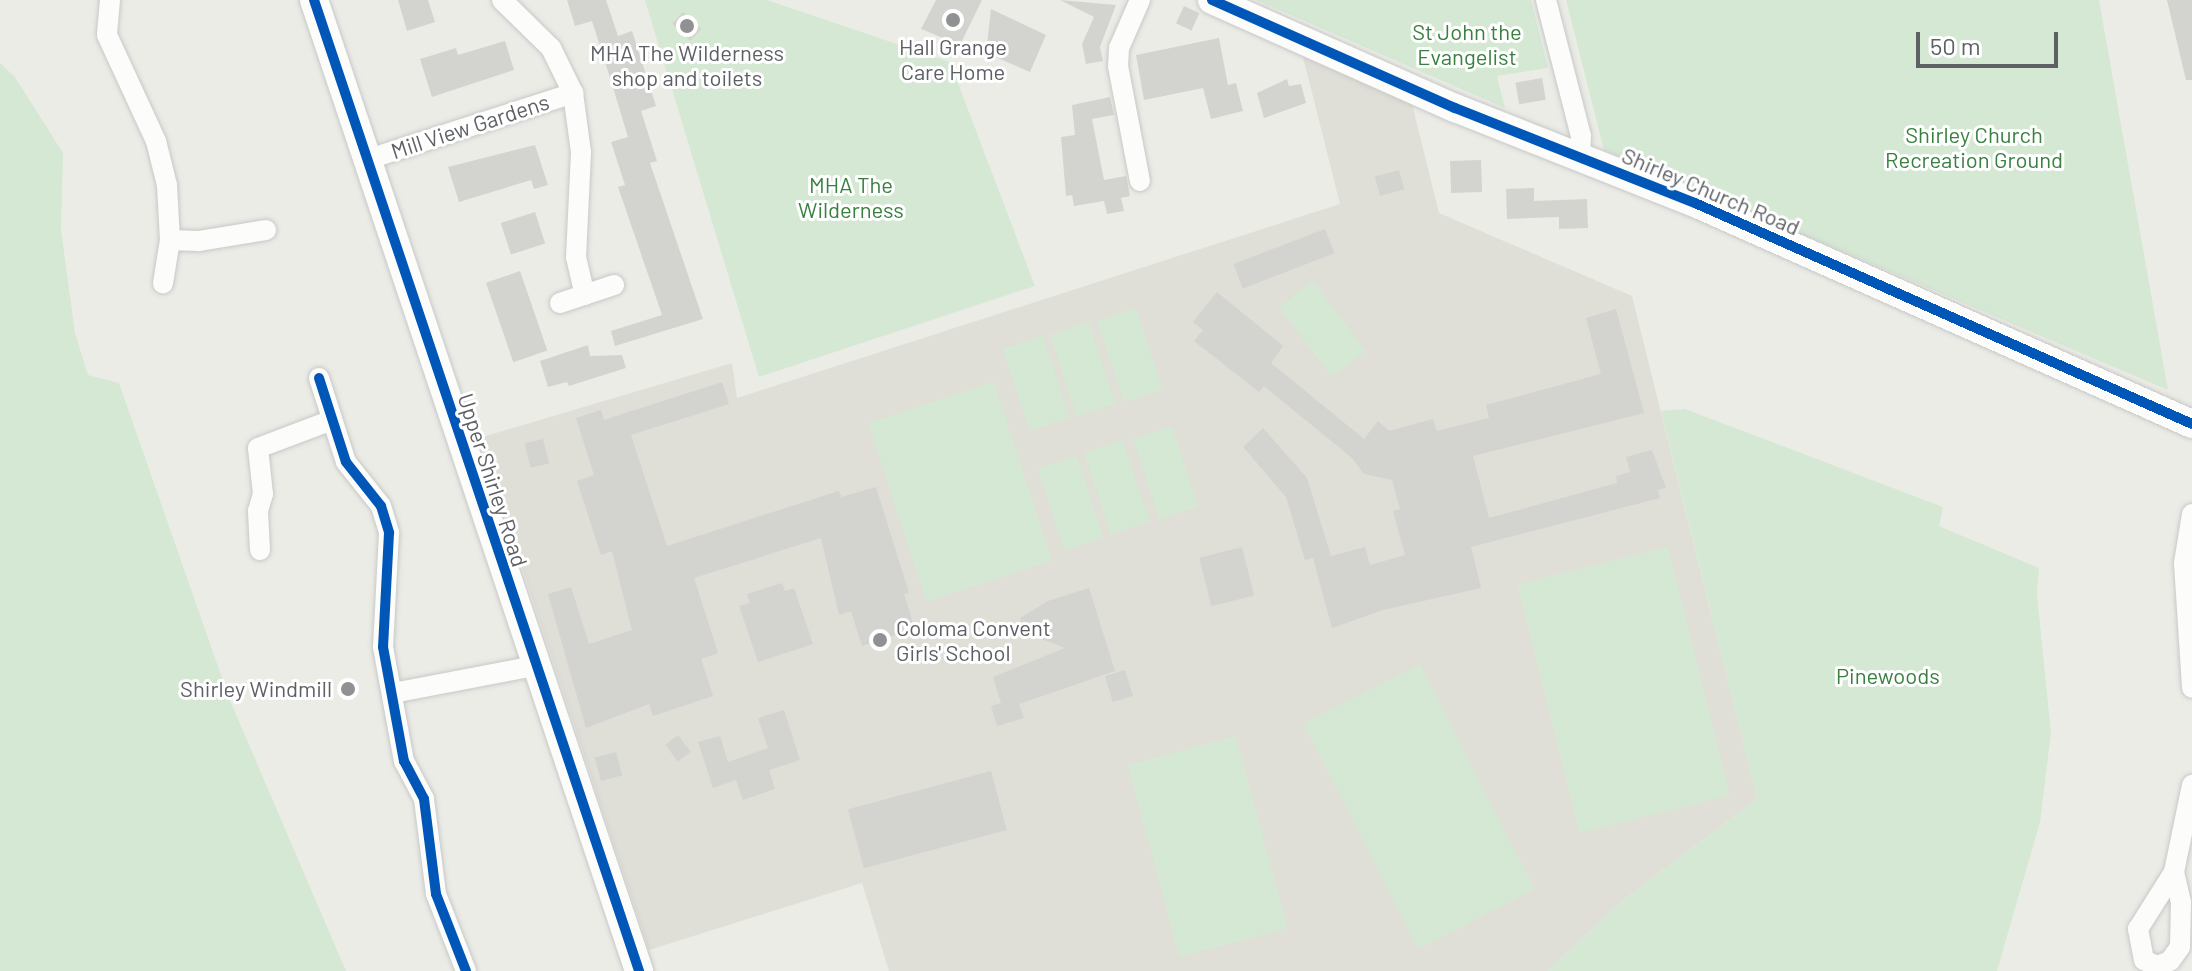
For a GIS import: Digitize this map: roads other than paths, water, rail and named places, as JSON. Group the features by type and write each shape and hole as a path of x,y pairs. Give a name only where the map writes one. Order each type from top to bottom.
{"street":[{"path":"110,0 106,25 112,48 163,166 170,240 163,283"},
{"name":"Upper Shirley Road","path":"314,0 534,666 639,971"},
{"name":"Mill View Gardens","path":"502,0 551,48 573,93 581,152 576,257 585,295"},
{"path":"1140,0 1119,48 1118,66 1140,181"},
{"name":"Shirley Church Road","path":"1212,0 1580,158 1707,209 2192,424"},
{"path":"1546,0 1581,136 1580,158"},
{"name":"Mill View Gardens","path":"366,160 573,93"},
{"path":"170,240 199,241 266,230"},
{"path":"560,303 614,285"},
{"path":"319,378 346,462 381,506 389,533 383,647 404,761 424,799 436,894 466,971"},
{"path":"260,550 263,494 258,448 332,420"},
{"path":"2192,514 2184,563 2192,688"},
{"path":"393,693 534,666"},
{"path":"2174,872 2192,785"}],"place":[{"name":"Hall Grange Care Home","path":"953,20"},
{"name":"MHA The Wilderness shop and toilets","path":"687,26"},
{"name":"Coloma Convent Girls' School","path":"880,640"},
{"name":"Shirley Windmill","path":"348,689"}],"park label":[{"name":"St John the Evangelist","path":"1467,44"},
{"name":"Shirley Church Recreation Ground","path":"1974,146"},
{"name":"MHA The Wilderness","path":"851,196"},
{"name":"Pinewoods","path":"1888,676"}]}
